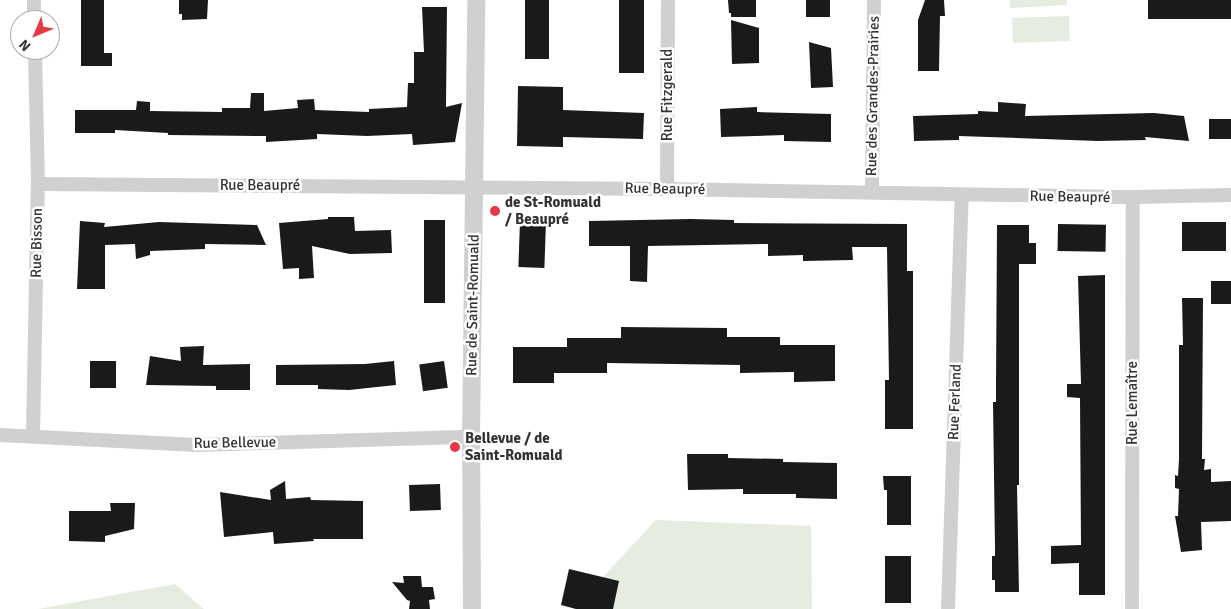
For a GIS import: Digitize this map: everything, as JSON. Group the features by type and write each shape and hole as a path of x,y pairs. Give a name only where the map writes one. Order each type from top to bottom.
{"street":[{"name":"Rue de Saint-Romuald","path":"472,609 471,437 476,0"},
{"name":"Rue Fitzgerald","path":"667,189 668,0"},
{"name":"Rue des Grandes-Prairies","path":"872,192 874,0"},
{"name":"Rue Bisson","path":"33,435 38,184 35,60"},
{"name":"Rue Beaupré","path":"38,184 667,189 1134,197 1231,195"},
{"name":"Rue Ferland","path":"948,609 962,195"},
{"name":"Rue Lemaître","path":"1132,609 1134,197"},
{"name":"Rue Bellevue","path":"0,435 33,435 197,445 471,437"}],"shaded area":[{"path":"1010,0 1067,0 1067,5 1010,8"},
{"path":"1069,16 1070,41 1013,43 1012,18"},
{"path":"656,520 811,526 812,609 573,609"},
{"path":"175,584 204,609 38,609"}],"building":[{"path":"81,0 104,0 104,53 112,53 112,66 81,66"},
{"path":"179,0 208,0 207,19 182,20 182,14 179,14"},
{"path":"525,0 549,0 549,59 525,59"},
{"path":"619,0 644,0 644,73 619,73"},
{"path":"728,0 756,0 756,17 731,17"},
{"path":"806,0 830,0 830,17 806,17"},
{"path":"925,0 944,0 945,16 940,16 939,71 918,71 918,20"},
{"path":"1148,0 1231,0 1231,19 1148,19"},
{"path":"422,7 447,7 446,107 462,103 455,142 413,145 412,134 367,136 317,134 317,139 266,142 266,136 168,135 168,133 115,130 115,133 75,133 75,110 136,110 137,101 150,102 150,111 222,112 222,108 250,108 251,93 264,93 264,111 298,108 297,100 314,99 315,110 369,112 369,109 407,107 408,83 414,83 414,52 424,52"},
{"path":"731,20 759,28 759,63 732,64"},
{"path":"809,42 831,48 833,87 811,88"},
{"path":"518,86 563,87 563,110 644,113 643,139 563,137 563,147 517,146"},
{"path":"998,102 1026,104 1025,116 1154,113 1184,116 1189,141 1145,137 1146,140 1098,141 959,136 959,140 914,141 913,116 978,114 978,111 998,112"},
{"path":"757,107 757,112 831,114 831,142 784,141 784,135 721,137 720,109"},
{"path":"1209,119 1231,119 1231,139 1209,139"},
{"path":"328,217 354,217 355,231 391,230 392,253 350,254 312,246 314,278 299,279 299,268 283,269 279,223 328,219"},
{"path":"424,220 445,220 445,303 424,303"},
{"path":"734,220 734,223 907,224 907,271 913,271 913,429 885,429 885,380 889,380 887,247 852,247 853,260 803,261 803,255 768,256 768,244 648,246 647,282 630,281 630,246 589,246 589,221"},
{"path":"80,221 105,223 104,227 159,222 257,225 266,245 205,244 205,249 150,251 150,255 136,259 135,244 105,245 105,289 77,289"},
{"path":"520,221 546,222 544,268 518,267"},
{"path":"1182,222 1226,222 1226,251 1182,251"},
{"path":"1058,224 1106,225 1106,252 1058,251"},
{"path":"997,225 1029,225 1029,243 1036,243 1036,264 1019,264 1019,485 1017,485 1019,592 995,592 995,580 992,580 992,556 995,556 993,402 996,402"},
{"path":"1105,275 1105,595 1079,595 1079,563 1051,564 1051,546 1081,545 1080,398 1067,397 1067,384 1081,384 1078,276"},
{"path":"1211,281 1231,281 1231,304 1211,304"},
{"path":"1182,298 1203,298 1202,459 1205,459 1204,470 1211,469 1211,482 1231,481 1231,521 1201,522 1202,550 1181,552 1175,516 1178,516 1179,489 1175,488 1175,475 1178,476 1179,459 1179,345 1183,345"},
{"path":"621,327 727,328 727,337 780,337 780,345 835,345 835,381 794,382 794,372 740,373 740,365 607,363 607,373 554,373 554,383 513,383 513,347 567,347 567,338 621,338"},
{"path":"204,346 203,365 250,364 250,390 216,390 216,386 146,385 150,356 181,361 180,347"},
{"path":"90,361 116,361 116,388 90,388"},
{"path":"394,361 396,385 349,390 318,389 318,385 276,385 276,365 365,364"},
{"path":"444,361 448,388 423,391 419,364"},
{"path":"687,454 728,454 728,458 783,459 783,462 837,463 837,499 796,498 796,494 743,494 743,489 688,490"},
{"path":"883,476 911,476 911,525 887,525 887,490 884,490"},
{"path":"285,481 286,499 310,497 311,500 363,501 363,539 313,539 314,541 274,544 273,532 224,537 220,492 271,500 270,490"},
{"path":"440,484 441,510 410,511 409,485"},
{"path":"110,503 135,503 134,529 105,536 105,542 69,541 69,511 111,511"},
{"path":"885,556 911,556 911,603 885,603"},
{"path":"569,569 619,581 613,609 576,609 561,605"},
{"path":"403,576 421,576 422,587 433,587 435,599 429,600 430,609 409,609 410,601 392,582 404,583"}],"place":[{"name":"de St-Romuald / Beaupré","path":"495,211"},
{"name":"Bellevue / de Saint-Romuald","path":"455,447"}]}
